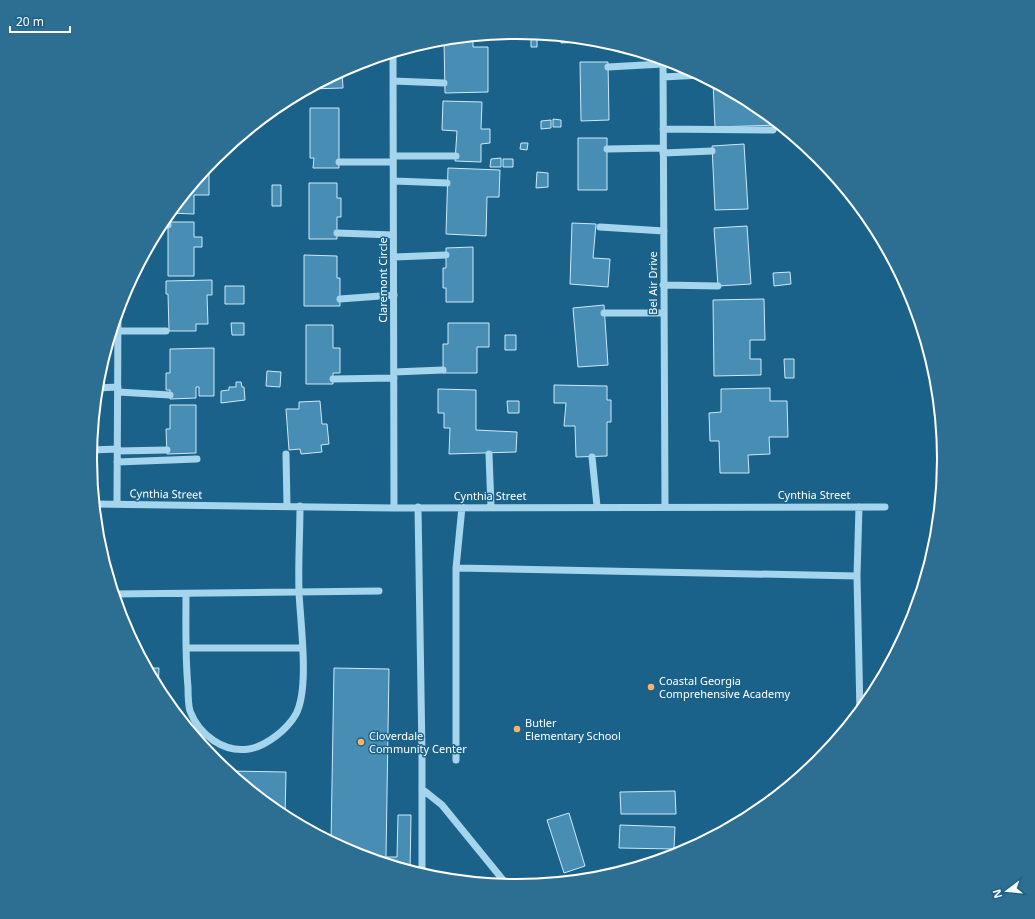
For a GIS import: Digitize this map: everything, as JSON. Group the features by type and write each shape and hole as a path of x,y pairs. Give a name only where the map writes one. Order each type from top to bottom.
{"street":[{"name":"Claremont Circle","path":"393,58 394,508"},
{"path":"608,68 655,62"},
{"name":"Bel Air Drive","path":"663,65 665,506"},
{"path":"664,77 690,76"},
{"path":"393,81 444,83"},
{"path":"663,129 772,130"},
{"path":"607,148 712,151"},
{"path":"339,162 456,156"},
{"path":"394,181 447,183"},
{"path":"600,227 664,231"},
{"path":"338,233 393,235"},
{"path":"394,257 446,255"},
{"path":"663,286 718,286"},
{"path":"340,298 394,295"},
{"path":"604,313 664,313"},
{"path":"118,504 118,331 166,331"},
{"path":"333,379 443,370"},
{"path":"103,389 170,395"},
{"path":"97,450 167,450"},
{"path":"286,454 287,506"},
{"path":"489,454 491,506"},
{"path":"592,457 597,506"},
{"path":"117,462 197,459"},
{"name":"Cynthia Street","path":"100,504 394,508 491,506 885,507"},
{"path":"186,594 186,648 190,710 197,726 216,743 238,751 258,748 276,736 296,714 302,692 302,612 299,592 300,506"},
{"path":"418,507 422,869"},
{"path":"456,760 456,568 462,507"},
{"path":"859,507 857,576 860,703"},
{"path":"456,568 857,576"},
{"path":"119,594 379,591"},
{"path":"186,648 302,648"},
{"path":"422,789 442,805 503,879"}],"building":[{"path":"531,39 537,40 537,47 531,47"},
{"path":"473,42 473,47 488,47 488,92 445,93 444,46"},
{"path":"580,62 608,62 609,120 581,121"},
{"path":"342,77 343,88 319,89"},
{"path":"713,87 728,95 772,125 715,127"},
{"path":"443,101 482,102 481,129 490,129 490,143 481,144 481,162 455,161 457,131 442,130"},
{"path":"310,108 339,108 339,168 313,168 314,158 310,158"},
{"path":"553,119 561,120 561,127 553,127"},
{"path":"551,120 551,128 541,129 541,121"},
{"path":"578,138 607,138 607,190 578,190"},
{"path":"521,143 528,143 527,150 520,149"},
{"path":"744,144 748,209 715,210 712,146"},
{"path":"501,158 501,167 490,167 491,159"},
{"path":"503,159 513,159 513,167 503,167"},
{"path":"448,168 500,170 499,197 487,197 486,236 446,234"},
{"path":"537,172 548,173 548,187 536,188"},
{"path":"209,174 209,195 194,195 194,214 177,213"},
{"path":"309,183 337,183 337,198 341,198 341,217 337,217 337,239 309,239"},
{"path":"272,185 281,185 281,206 272,206"},
{"path":"171,222 194,222 194,237 202,237 202,247 194,247 194,276 168,276 168,226"},
{"path":"572,223 596,224 593,258 610,259 608,287 570,284"},
{"path":"747,226 751,284 718,286 714,228"},
{"path":"473,247 473,302 446,302 446,288 443,288 443,268 446,268 446,248"},
{"path":"304,255 337,256 337,278 340,278 340,306 304,306"},
{"path":"790,272 791,284 774,286 773,273"},
{"path":"212,280 212,295 207,295 208,324 196,324 196,331 169,331 168,294 166,294 166,281"},
{"path":"225,286 244,286 244,304 225,304"},
{"path":"764,299 765,340 750,340 750,359 761,359 761,375 714,376 713,300"},
{"path":"604,305 608,365 578,367 573,308"},
{"path":"231,323 244,323 244,335 232,335"},
{"path":"448,323 489,323 489,347 477,347 477,373 443,373 443,344 448,344"},
{"path":"306,325 333,325 333,348 340,348 340,373 333,373 333,384 306,384"},
{"path":"505,335 516,335 516,350 505,350"},
{"path":"214,348 214,396 199,396 199,387 196,387 196,398 170,399 170,390 166,390 166,373 170,373 170,349"},
{"path":"784,359 794,359 794,378 785,378"},
{"path":"267,371 281,372 280,387 266,386"},
{"path":"236,382 241,382 242,387 244,387 245,400 221,403 221,391 229,390 229,387 236,387"},
{"path":"554,385 607,386 607,400 611,400 611,422 607,422 607,456 576,457 575,426 564,426 566,403 554,403"},
{"path":"770,388 770,401 787,401 788,437 769,437 770,454 748,455 749,473 720,473 719,441 710,441 709,413 721,412 721,389"},
{"path":"438,389 476,390 476,430 517,432 516,452 449,454 450,428 444,428 444,413 438,413"},
{"path":"320,401 322,424 327,424 329,444 321,445 322,452 301,454 300,449 289,450 286,409 299,409 299,402"},
{"path":"507,401 519,401 519,413 508,413"},
{"path":"170,405 196,405 196,453 167,454 166,429 170,429"},
{"path":"152,668 159,668 159,678"},
{"name":"Cloverdale Community Center","path":"334,668 389,669 386,857 397,857 398,815 411,815 410,866 382,858 331,837"},
{"path":"235,771 286,772 285,810"},
{"path":"675,791 676,814 621,814 620,792"},
{"path":"569,813 585,866 564,873 547,820"},
{"path":"620,825 675,827 674,849 619,848"}],"place":[{"name":"Coastal Georgia Comprehensive Academy","path":"651,687"},
{"name":"Butler Elementary School","path":"517,729"},
{"name":"Cloverdale Community Center","path":"361,742"}]}
